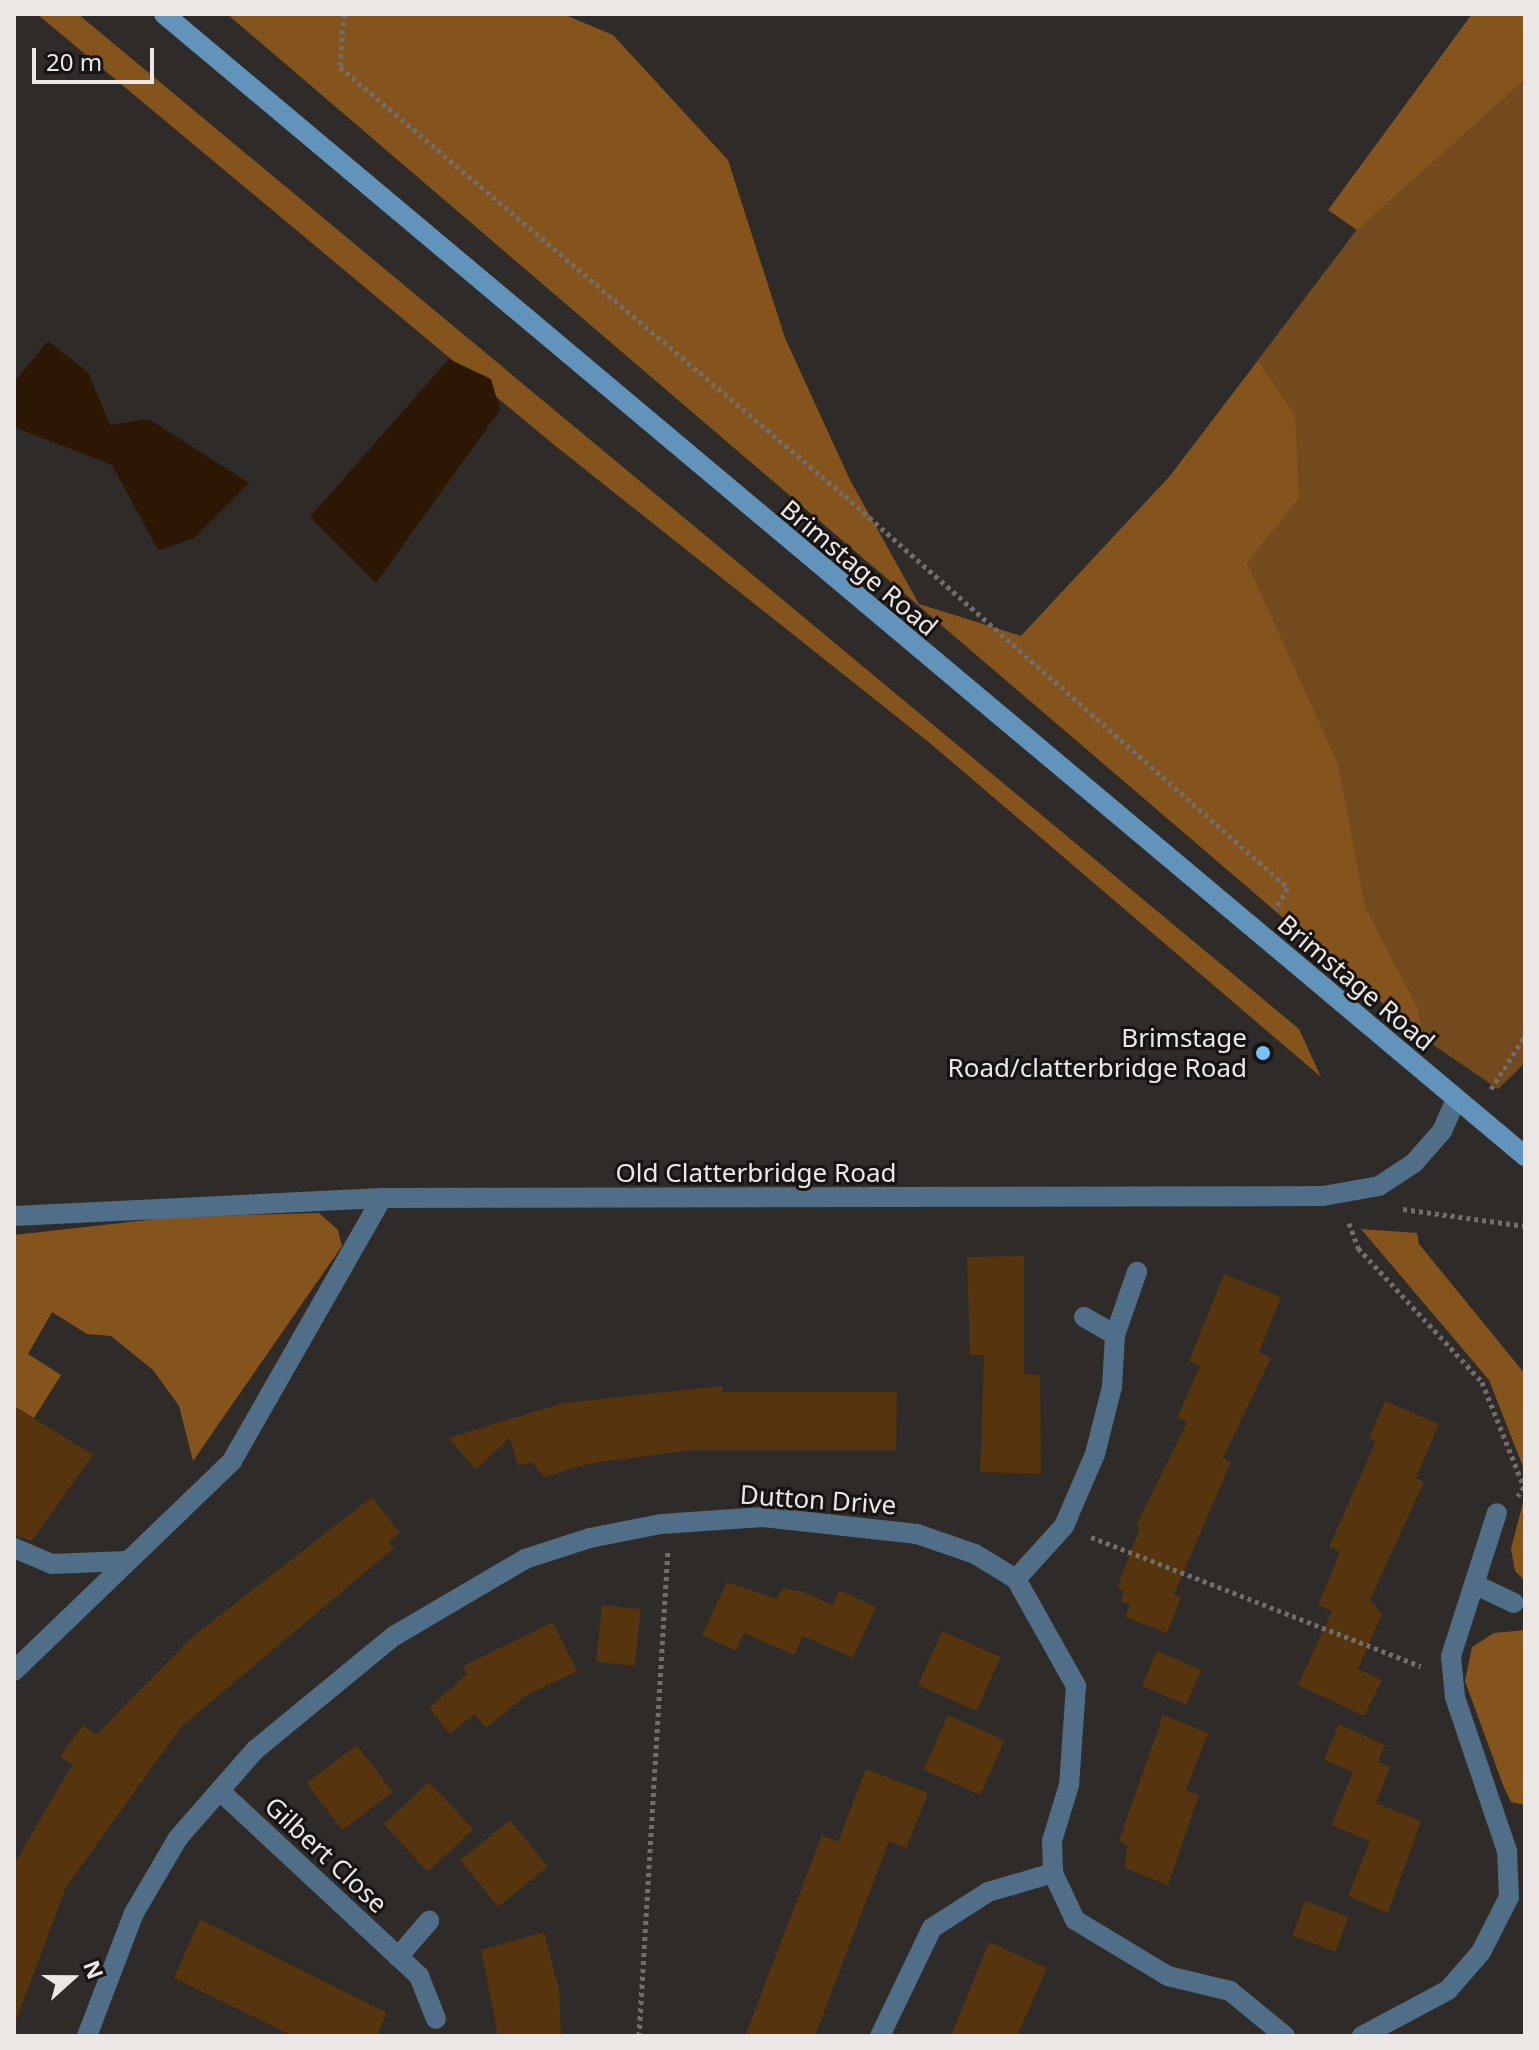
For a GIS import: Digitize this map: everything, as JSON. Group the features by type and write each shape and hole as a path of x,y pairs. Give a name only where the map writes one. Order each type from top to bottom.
{"main road":[{"name":"Brimstage Road","path":"164,14 1525,1156"}],"street":[{"name":"Old Clatterbridge Road","path":"14,1216 382,1198 1332,1198 1379,1186 1414,1163 1442,1131 1456,1100"},
{"path":"14,1671 232,1461 382,1198"},
{"path":"1016,1579 1064,1526 1095,1454 1112,1387 1115,1335 1137,1272"},
{"path":"1084,1317 1115,1335"},
{"path":"1362,2036 1448,1990 1481,1952 1509,1897 1516,1848 1453,1678 1451,1656 1497,1513"},
{"name":"Dutton Drive","path":"87,2036 134,1913 178,1838 255,1750 394,1636 525,1559 661,1524 763,1517 867,1525 975,1554 1016,1579 1076,1686 1069,1785 1052,1841 1053,1873 1075,1920 1168,1976 1230,1991 1285,2036"},
{"path":"14,1548 52,1564 126,1561"},
{"path":"1474,1584 1514,1603"},
{"name":"Gilbert Close","path":"220,1791 419,1976 436,2019"},
{"path":"880,2036 894,1996 932,1928 988,1892 1053,1873"},
{"path":"398,1957 429,1921"}],"path":[{"path":"344,14 340,67 845,496 1288,888 1258,935"},
{"path":"1475,1116 1525,1036"},
{"path":"1332,1198 1358,1248 1482,1382 1524,1487 1514,1504 1497,1513"},
{"path":"1391,1207 1525,1226"},
{"path":"639,2036 672,1565 661,1524"},
{"path":"1064,1526 1453,1678"}],"shaded area":[{"path":"37,14 78,14 1299,1029 1321,1077 931,744 553,444"},
{"path":"227,14 563,14 613,35 728,160 785,338 850,480 919,604 1021,636 1170,476 1258,361 1295,415 1299,498 1247,563 1338,764 1365,907 1417,1007 1424,1038"},
{"path":"1472,14 1525,14 1525,79 1357,230 1328,210"},
{"path":"1525,22 1525,1063 1498,1089 1423,1038 918,604 1021,636 1170,476 1452,104"},
{"path":"48,341 88,372 110,425 149,419 249,483 193,539 158,550 112,465 14,427 14,382"},
{"path":"449,359 491,379 500,410 376,583 310,517"},
{"path":"319,1213 338,1230 342,1246 193,1461 179,1406 153,1370 111,1336 87,1334 52,1312 28,1354 61,1375 34,1418 14,1406 14,1235 174,1217"},
{"path":"1361,1229 1417,1233 1419,1244 1525,1374 1525,1472 1489,1380"},
{"path":"1525,1495 1525,1581 1515,1571 1511,1549"},
{"path":"1525,1630 1525,1805 1511,1802 1465,1681 1472,1647 1494,1633"}],"building":[{"path":"1024,1256 1024,1374 1040,1375 1041,1474 980,1472 984,1355 970,1355 967,1257"},
{"path":"1224,1274 1281,1297 1259,1352 1271,1358 1223,1458 1231,1462 1174,1594 1181,1597 1167,1633 1125,1617 1130,1605 1121,1601 1124,1591 1117,1588 1140,1528 1136,1526 1187,1422 1177,1418 1200,1366 1189,1361"},
{"path":"722,1386 722,1392 897,1392 896,1450 693,1450 592,1463 544,1477 532,1462 518,1466 510,1438 476,1469 448,1438 563,1403"},
{"path":"1385,1401 1439,1424 1416,1478 1424,1482 1370,1600 1382,1614 1358,1669 1382,1680 1364,1716 1298,1685 1332,1611 1318,1605 1340,1552 1329,1547 1376,1441 1369,1438"},
{"path":"14,1406 93,1455 32,1541 14,1535"},
{"path":"372,1497 400,1533 388,1542 394,1548 181,1727 66,1887 14,2026 14,1864 72,1765 60,1756 83,1725 96,1735 192,1637"},
{"path":"727,1582 777,1599 782,1588 801,1591 833,1605 839,1590 876,1607 853,1658 803,1636 794,1655 744,1633 736,1651 702,1635"},
{"path":"602,1605 641,1609 635,1666 596,1662"},
{"path":"553,1622 577,1671 524,1697 486,1728 474,1714 450,1734 429,1708 468,1673 463,1666"},
{"path":"942,1631 1000,1657 976,1711 918,1685"},
{"path":"1157,1651 1201,1670 1186,1705 1142,1686"},
{"path":"948,1715 1005,1740 980,1795 924,1770"},
{"path":"1163,1715 1208,1733 1186,1790 1199,1795 1168,1885 1125,1868 1127,1845 1119,1841"},
{"path":"1339,1724 1385,1745 1378,1762 1390,1767 1376,1803 1421,1821 1388,1913 1348,1896 1370,1841 1331,1825 1353,1772 1324,1760"},
{"path":"357,1745 393,1792 342,1830 307,1783"},
{"path":"866,1769 928,1793 906,1848 889,1841 815,2036 745,2036 822,1835 838,1842"},
{"path":"429,1782 473,1830 428,1872 384,1824"},
{"path":"510,1820 548,1867 498,1907 460,1860"},
{"path":"1305,1901 1348,1917 1336,1952 1292,1936"},
{"path":"200,1919 387,2013 377,2036 293,2036 174,1978"},
{"path":"544,1932 559,1989 561,2036 498,2036 481,1950"},
{"path":"989,1942 1047,1968 1017,2036 951,2036"}],"place":[{"name":"Brimstage Road/clatterbridge Road","path":"1263,1053"}]}
